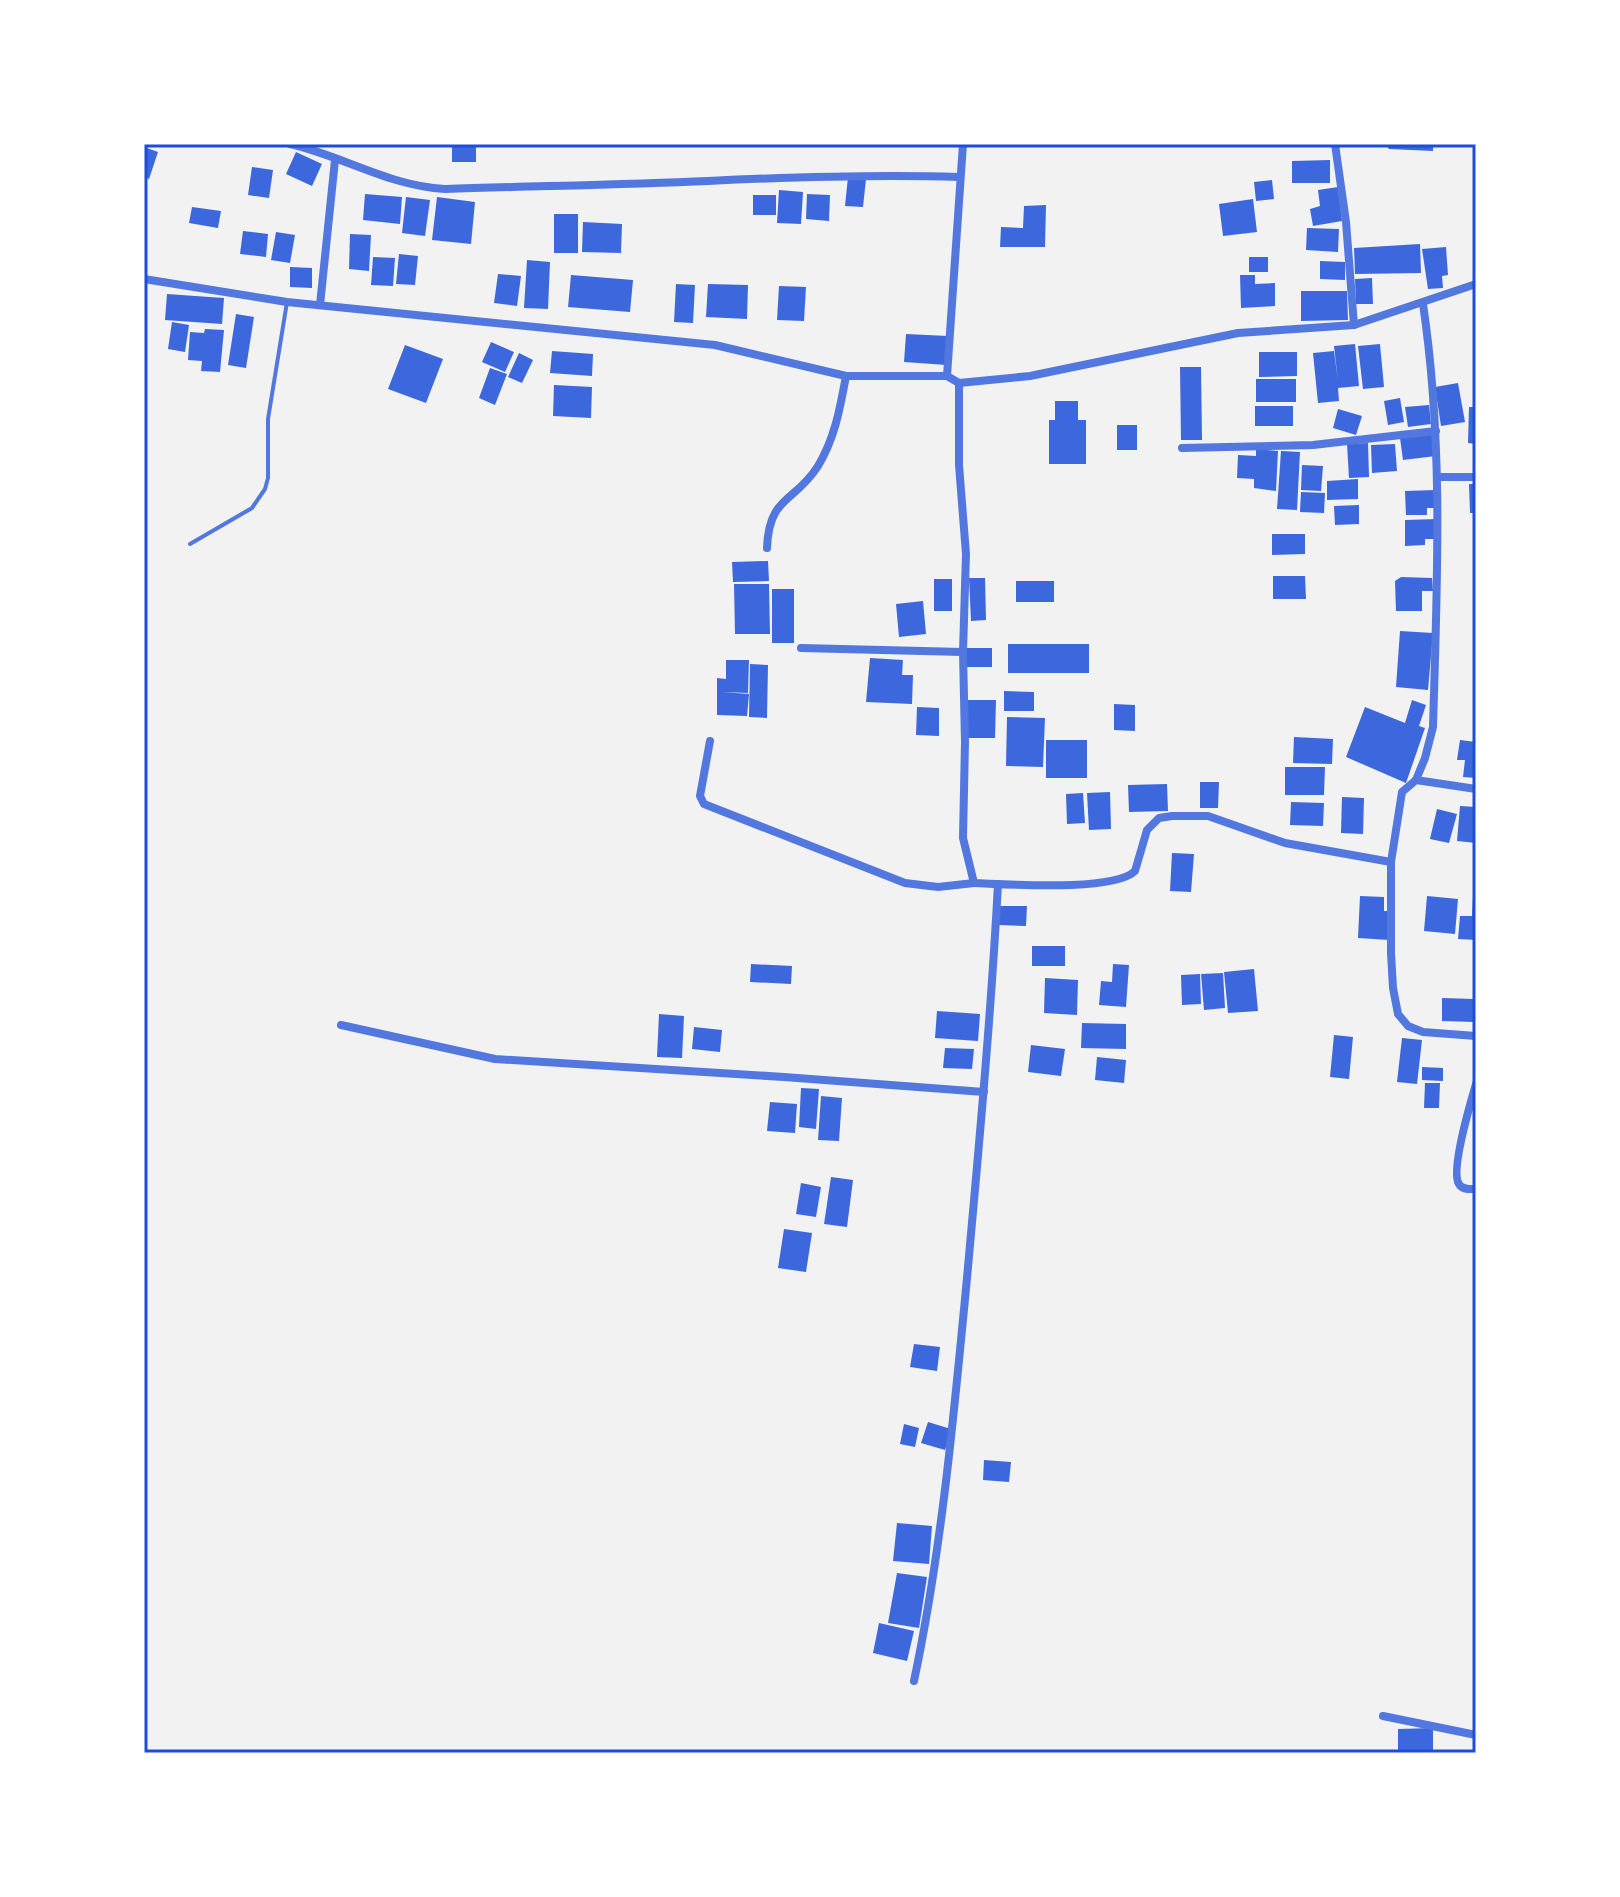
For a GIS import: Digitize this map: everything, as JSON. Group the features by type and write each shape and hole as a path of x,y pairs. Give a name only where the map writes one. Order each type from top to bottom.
{"street":[{"path":"290,144 412,185 445,189 890,174 959,177"},
{"path":"947,376 963,144"},
{"path":"1335,144 1346,222 1354,325"},
{"path":"320,305 335,160"},
{"path":"144,279 287,302 715,345 846,376 947,376 959,383 1030,376 1238,333 1354,325 1476,284"},
{"path":"1423,304 1436,431 1438,538 1433,727 1416,780 1402,792 1391,862 1393,988 1398,1014 1408,1026 1423,1032 1476,1036"},
{"path":"767,548 772,514 816,470 829,448 839,417 846,376"},
{"path":"959,383 959,465 966,554 963,838 974,883"},
{"path":"1182,448 1313,445 1436,431"},
{"path":"1437,477 1476,477"},
{"path":"801,648 963,652"},
{"path":"710,741 700,796 704,804 905,883 938,887 974,883 1098,884 1130,876 1137,865 1147,830 1159,818 1172,816 1208,816 1285,843 1391,862"},
{"path":"1416,780 1476,789"},
{"path":"914,1681 938,1549 954,1415 984,1092 998,884"},
{"path":"341,1025 495,1059 984,1092"},
{"path":"1476,1084 1456,1173 1458,1183 1463,1188 1476,1189"},
{"path":"1383,1716 1476,1735"}],"lane":[{"path":"190,544 252,508 265,489 268,478 268,419 287,302"}],"building":[{"path":"452,144 476,144 476,162 452,162"},
{"path":"1385,144 1433,144 1433,151 1389,149"},
{"path":"144,147 158,152 149,179 144,177"},
{"path":"296,152 322,164 312,186 286,174"},
{"path":"1330,160 1330,183 1292,183 1292,161"},
{"path":"252,167 273,170 269,198 248,195"},
{"path":"848,177 866,179 863,207 845,206"},
{"path":"1272,180 1274,199 1256,201 1254,182"},
{"path":"1338,187 1342,221 1313,226 1310,209 1320,206 1318,190"},
{"path":"779,190 803,192 801,224 777,223"},
{"path":"365,194 402,197 400,224 363,220"},
{"path":"807,194 830,195 829,221 806,219"},
{"path":"753,195 776,195 776,215 753,215"},
{"path":"406,197 430,200 425,236 402,233"},
{"path":"437,197 475,202 471,244 432,240"},
{"path":"1253,199 1257,232 1223,236 1219,204"},
{"path":"1046,205 1045,247 1000,247 1001,227 1023,228 1024,206"},
{"path":"192,207 221,211 218,228 189,223"},
{"path":"554,214 578,214 578,253 554,253"},
{"path":"583,222 622,224 621,253 582,252"},
{"path":"1307,228 1339,229 1338,252 1306,250"},
{"path":"243,231 268,234 266,257 240,254"},
{"path":"276,232 295,235 290,263 271,260"},
{"path":"350,234 371,235 369,271 349,269"},
{"path":"1420,244 1421,273 1355,274 1354,248"},
{"path":"1446,247 1448,275 1442,276 1443,288 1428,289 1422,249"},
{"path":"399,254 418,256 415,285 396,284"},
{"path":"373,257 395,258 393,286 371,285"},
{"path":"1249,257 1268,257 1268,272 1249,272"},
{"path":"527,260 550,262 548,309 524,308"},
{"path":"1320,261 1345,262 1345,280 1320,279"},
{"path":"290,267 312,268 312,288 290,287"},
{"path":"498,274 521,276 517,306 494,303"},
{"path":"571,275 633,280 630,312 568,307"},
{"path":"1240,275 1255,275 1255,284 1275,283 1275,306 1241,308"},
{"path":"1372,278 1373,304 1356,304 1355,279"},
{"path":"676,284 695,285 693,323 674,322"},
{"path":"708,284 748,285 747,319 706,317"},
{"path":"779,286 806,287 804,321 777,320"},
{"path":"1301,291 1347,291 1348,320 1301,321"},
{"path":"167,294 224,298 222,324 165,320"},
{"path":"236,314 254,317 246,368 228,365"},
{"path":"172,322 189,325 185,352 168,349"},
{"path":"205,329 224,330 220,372 201,371 202,361 188,360 190,332 204,333"},
{"path":"906,334 948,336 947,365 904,362"},
{"path":"491,342 514,352 505,372 482,362"},
{"path":"1355,344 1359,386 1338,388 1339,401 1318,403 1313,353 1334,351 1338,381 1334,346"},
{"path":"1380,344 1384,387 1363,389 1358,346"},
{"path":"405,345 443,359 426,403 388,389"},
{"path":"552,351 593,354 592,376 550,373"},
{"path":"1259,352 1297,352 1297,376 1259,377"},
{"path":"519,353 533,360 522,383 508,377"},
{"path":"1180,367 1201,367 1202,440 1181,440"},
{"path":"490,368 507,374 495,405 479,398"},
{"path":"1256,379 1296,379 1296,402 1256,402"},
{"path":"1458,383 1465,422 1441,426 1435,387"},
{"path":"554,385 592,387 591,418 553,416"},
{"path":"1400,398 1404,422 1388,425 1384,401"},
{"path":"1055,401 1078,401 1078,420 1086,420 1086,464 1049,464 1049,420 1055,420"},
{"path":"1429,405 1431,424 1408,427 1405,407"},
{"path":"1255,406 1293,406 1293,426 1255,426"},
{"path":"1469,407 1476,407 1476,444 1468,443"},
{"path":"1338,409 1362,416 1356,435 1333,428"},
{"path":"1117,425 1137,425 1137,450 1117,450"},
{"path":"1433,434 1436,456 1403,460 1400,438"},
{"path":"1368,443 1369,477 1349,478 1347,444"},
{"path":"1395,444 1397,471 1372,473 1371,445"},
{"path":"1256,449 1278,451 1276,491 1254,488 1254,479 1237,478 1238,455 1256,456"},
{"path":"1281,451 1300,452 1297,510 1277,509"},
{"path":"1302,465 1323,466 1321,491 1301,490"},
{"path":"1358,479 1358,499 1327,500 1327,481"},
{"path":"1469,484 1476,484 1476,513 1470,513"},
{"path":"1436,490 1436,508 1427,508 1427,515 1406,515 1405,491"},
{"path":"1301,492 1325,493 1324,513 1300,512"},
{"path":"1359,505 1359,524 1335,525 1334,506"},
{"path":"1437,519 1438,539 1425,539 1425,545 1405,546 1405,520"},
{"path":"1272,534 1305,534 1305,554 1272,555"},
{"path":"768,561 769,581 733,582 732,562"},
{"path":"1273,576 1305,576 1306,599 1273,599"},
{"path":"1401,577 1432,578 1433,591 1422,591 1422,611 1396,611 1395,581"},
{"path":"969,578 985,578 986,620 971,621"},
{"path":"934,579 952,579 952,611 934,611"},
{"path":"1016,581 1054,581 1054,602 1016,602"},
{"path":"734,584 769,584 770,634 735,634"},
{"path":"772,589 794,589 794,643 772,643"},
{"path":"923,601 926,634 899,637 896,604"},
{"path":"1400,631 1433,633 1428,690 1396,687"},
{"path":"1008,644 1089,644 1089,673 1008,673"},
{"path":"967,648 992,648 992,667 967,667"},
{"path":"870,658 903,660 902,675 913,675 912,704 866,702"},
{"path":"726,660 749,660 748,693 722,692 749,694 747,716 717,715 717,678 726,679"},
{"path":"750,664 768,665 767,718 749,717"},
{"path":"1004,691 1034,692 1034,711 1004,711"},
{"path":"968,700 996,700 995,738 967,738"},
{"path":"1412,700 1426,705 1419,726 1425,728 1406,783 1346,757 1365,707 1405,723"},
{"path":"1114,704 1135,705 1135,731 1114,730"},
{"path":"917,707 939,708 939,736 916,735"},
{"path":"1007,717 1045,718 1043,767 1006,766"},
{"path":"1294,737 1333,739 1332,764 1293,763"},
{"path":"1046,740 1087,740 1087,778 1046,778"},
{"path":"1460,740 1476,742 1476,778 1463,777 1465,760 1457,760"},
{"path":"1285,767 1325,767 1324,795 1285,795"},
{"path":"1200,782 1219,782 1218,808 1200,808"},
{"path":"1167,784 1168,811 1129,812 1128,785"},
{"path":"1110,792 1111,829 1089,830 1087,793"},
{"path":"1083,793 1085,823 1067,824 1066,794"},
{"path":"1342,797 1364,798 1363,834 1341,833"},
{"path":"1291,802 1324,803 1323,826 1290,825"},
{"path":"1460,806 1476,807 1476,843 1457,841"},
{"path":"1437,809 1457,814 1449,843 1430,839"},
{"path":"1172,853 1194,854 1191,892 1170,891"},
{"path":"1360,896 1384,897 1384,911 1390,911 1389,940 1358,938"},
{"path":"1427,896 1458,899 1455,934 1424,931"},
{"path":"1473,897 1476,897 1476,940 1458,939 1460,916 1472,916"},
{"path":"999,906 1027,906 1026,926 999,925"},
{"path":"1032,946 1065,946 1065,966 1032,966"},
{"path":"751,964 792,966 791,984 750,982"},
{"path":"1113,964 1129,965 1126,1007 1099,1005 1101,981 1112,982"},
{"path":"1254,969 1258,1011 1228,1013 1224,972"},
{"path":"1223,973 1225,1008 1204,1010 1201,974"},
{"path":"1200,974 1201,1004 1182,1005 1181,975"},
{"path":"1045,978 1078,980 1077,1015 1044,1013"},
{"path":"1442,998 1474,999 1474,1022 1442,1021"},
{"path":"937,1011 980,1014 978,1041 935,1038"},
{"path":"659,1014 684,1016 682,1058 657,1057"},
{"path":"1082,1023 1126,1024 1126,1049 1081,1048"},
{"path":"694,1027 722,1030 720,1052 692,1049"},
{"path":"1334,1035 1353,1037 1349,1079 1330,1077"},
{"path":"1402,1038 1422,1040 1417,1084 1397,1082"},
{"path":"1031,1045 1065,1049 1061,1076 1028,1072"},
{"path":"945,1048 974,1049 972,1069 943,1068"},
{"path":"1097,1057 1126,1060 1124,1083 1095,1080"},
{"path":"1422,1067 1443,1068 1443,1081 1422,1080"},
{"path":"1425,1083 1440,1083 1439,1108 1424,1108"},
{"path":"801,1088 819,1089 816,1129 799,1127"},
{"path":"821,1096 842,1098 839,1141 818,1140"},
{"path":"770,1102 797,1104 795,1133 767,1131"},
{"path":"831,1177 853,1180 847,1227 824,1224"},
{"path":"801,1183 821,1187 816,1217 796,1214"},
{"path":"784,1229 812,1233 806,1272 778,1268"},
{"path":"914,1344 940,1347 937,1371 910,1367"},
{"path":"928,1422 951,1429 945,1450 921,1443"},
{"path":"904,1424 919,1428 915,1447 900,1444"},
{"path":"984,1460 1011,1462 1009,1482 983,1480"},
{"path":"897,1523 932,1526 929,1564 893,1561"},
{"path":"897,1573 927,1577 919,1628 888,1623"},
{"path":"879,1623 914,1631 907,1661 873,1653"},
{"path":"1433,1728 1433,1753 1398,1753 1398,1729"}]}
